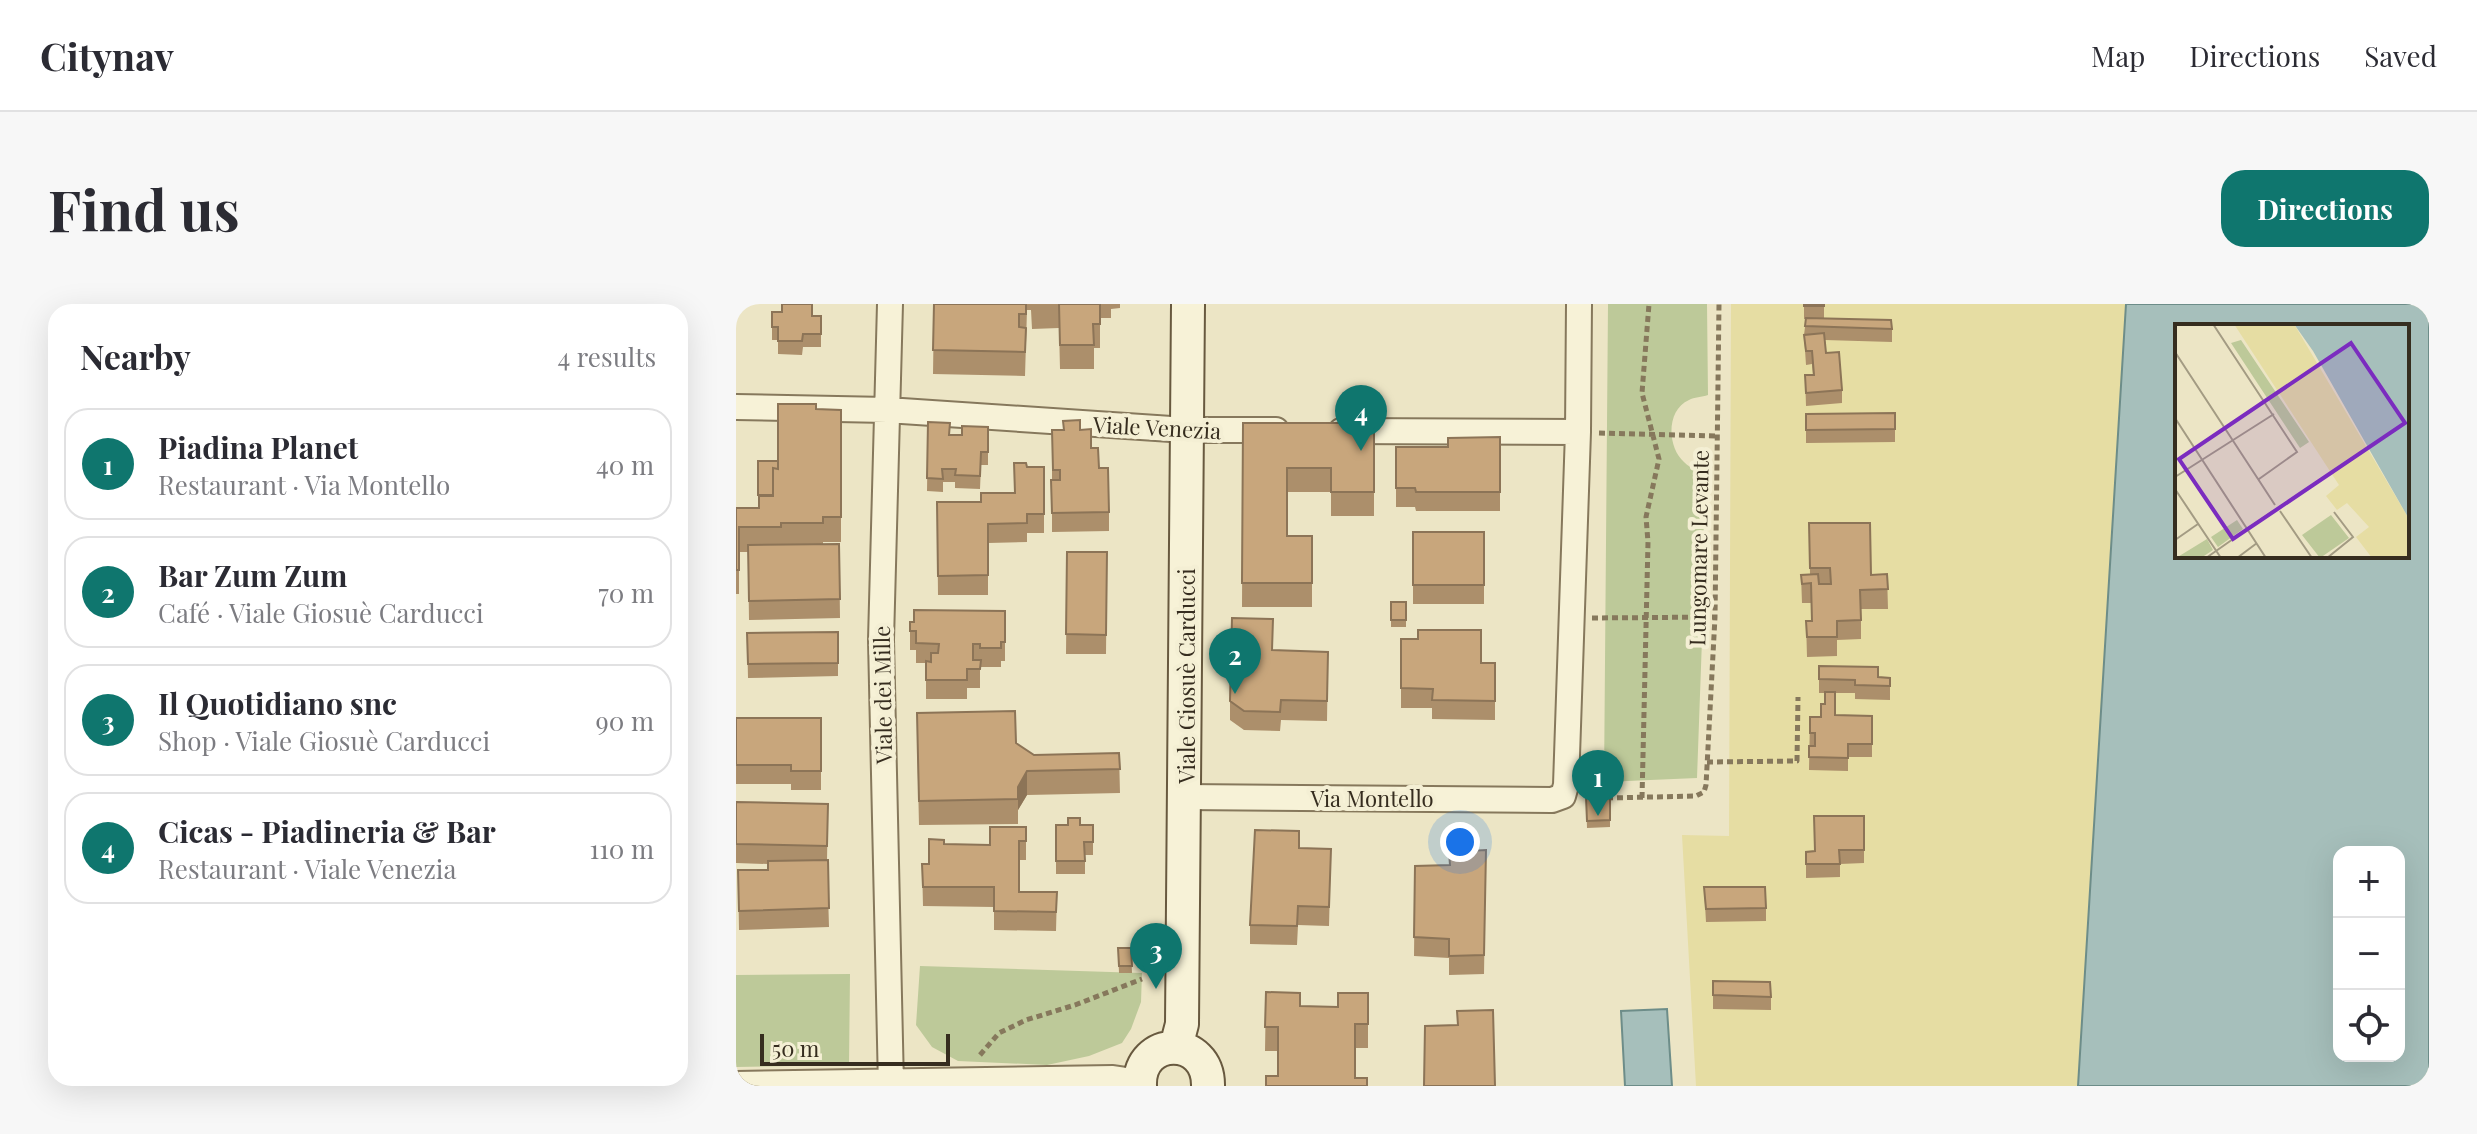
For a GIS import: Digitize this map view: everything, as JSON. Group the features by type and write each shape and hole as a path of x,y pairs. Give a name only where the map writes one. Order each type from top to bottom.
{"street":[{"name":"Viale dei Mille","path":"890,304 881,640 891,1084"},
{"name":"Viale Giosuè Carducci","path":"1176,1047 1182,1024 1188,304"},
{"path":"1558,799 1565,793 1566,785 1578,432 1579,304"},
{"name":"Viale Venezia","path":"736,407 887,410 1186,430 1578,432"},
{"name":"Via Montello","path":"1185,797 1558,799"},
{"path":"736,1084 891,1084 1113,1078 1140,1084 1142,1068 1150,1056 1162,1049 1176,1047 1197,1056 1204,1065 1208,1086"}],"path":[{"path":"1558,799 1642,798 1646,517 1659,459 1642,393 1649,304"},
{"name":"Lungomare Levante","path":"1642,798 1696,796 1704,792 1715,617 1719,304"},
{"path":"1578,432 1716,436"},
{"path":"1571,618 1715,617"},
{"path":"1707,762 1797,761 1798,697"},
{"path":"958,1080 999,1033 1026,1020 1142,979"}],"green space":[{"path":"1608,304 1707,304 1708,395 1681,405 1672,429 1678,455 1689,466 1708,473 1697,778 1604,782"},
{"path":"920,966 1142,973 1141,1002 1122,1043 1089,1056 1047,1065 958,1061 932,1047 916,1025"},
{"path":"850,974 849,1065 736,1067 736,975"}],"sand":[{"path":"1731,304 2126,304 2078,1086 1696,1086 1682,835 1729,836"}],"water":[{"path":"2126,304 2429,304 2429,1086 2078,1086"},
{"path":"1667,1009 1672,1086 1625,1086 1621,1011"}],"building":[{"path":"782,304 812,304 812,316 821,316 821,334 803,334 802,341 778,341 778,327 772,327 772,312 782,312"},
{"path":"934,304 1026,304 1026,314 1019,314 1019,327 1026,328 1025,352 933,350"},
{"path":"1059,304 1100,304 1100,324 1093,324 1094,345 1060,345"},
{"path":"1806,318 1891,320 1892,329 1805,326"},
{"path":"1824,333 1826,353 1839,352 1842,390 1806,393 1805,375 1814,375 1812,351 1806,351 1804,335"},
{"path":"778,404 816,404 816,409 841,410 841,517 823,517 823,523 739,527 739,570 736,570 736,508 759,508 759,496 773,496 773,468 778,469"},
{"path":"1895,413 1895,429 1806,430 1806,414"},
{"path":"1080,420 1080,430 1091,429 1091,448 1098,448 1099,468 1108,468 1109,512 1052,513 1051,480 1060,480 1060,470 1053,470 1052,430 1064,430 1063,421"},
{"path":"928,422 950,423 949,435 962,435 962,426 988,427 988,452 981,452 980,476 955,475 956,469 942,469 943,479 927,478"},
{"path":"1243,423 1374,423 1374,492 1331,492 1331,468 1287,468 1287,536 1312,536 1312,583 1242,583"},
{"path":"1500,437 1500,492 1416,492 1415,488 1396,488 1396,447 1448,447 1448,438"},
{"path":"758,461 778,461 778,469 773,468 773,495 758,495"},
{"path":"1014,463 1044,467 1044,514 1027,514 1027,523 988,524 988,575 938,576 937,502 981,502 981,493 1015,493"},
{"path":"1809,523 1870,523 1871,575 1887,574 1888,589 1860,590 1861,620 1837,621 1837,637 1807,637 1806,621 1812,621 1811,583 1802,584 1801,575 1818,574 1819,584 1831,584 1830,568 1810,568"},
{"path":"1413,532 1484,532 1484,585 1413,585"},
{"path":"839,544 840,599 749,601 748,545"},
{"path":"1067,552 1107,552 1106,635 1066,634"},
{"path":"1391,602 1406,602 1406,620 1391,620"},
{"path":"914,610 1005,611 1005,642 1001,642 1001,648 980,648 980,644 973,644 973,660 981,660 980,669 967,669 967,680 926,680 926,661 931,662 931,653 938,653 939,644 916,643 916,631 910,631"},
{"path":"1232,618 1273,619 1272,650 1328,652 1327,701 1281,700 1280,712 1244,711 1230,701"},
{"path":"1418,630 1481,630 1481,663 1495,663 1495,701 1432,700 1433,689 1401,688 1401,639 1418,639"},
{"path":"838,632 838,663 748,664 747,633"},
{"path":"1819,666 1878,667 1878,677 1890,678 1890,686 1855,685 1855,680 1819,679"},
{"path":"1825,692 1835,692 1835,715 1872,716 1872,744 1848,744 1848,758 1809,757 1809,746 1815,746 1815,733 1810,733 1810,717 1821,717"},
{"path":"1015,711 1016,743 1034,755 1119,753 1120,769 1027,771 1018,787 1018,799 919,801 917,713"},
{"path":"736,718 821,718 821,771 791,771 791,765 736,765"},
{"path":"1610,796 1610,820 1587,821 1586,797"},
{"path":"736,802 828,804 827,846 736,844"},
{"path":"1814,816 1864,816 1864,850 1839,850 1840,864 1806,864 1806,852 1815,851"},
{"path":"1068,818 1080,818 1080,825 1093,825 1093,842 1084,842 1085,861 1056,861 1056,825 1068,825"},
{"path":"990,827 1026,827 1026,841 1019,841 1019,892 1057,892 1056,912 994,911 994,887 923,887 922,864 929,864 929,839 944,840 944,844 990,845"},
{"path":"1255,830 1299,831 1299,848 1331,849 1329,907 1298,906 1297,926 1250,925"},
{"path":"1486,850 1484,955 1449,956 1449,939 1414,937 1415,866 1450,865 1449,852"},
{"path":"828,860 829,908 739,911 738,870 768,870 768,861"},
{"path":"1704,887 1765,887 1766,908 1706,909"},
{"path":"1118,948 1131,948 1132,966 1119,966"},
{"path":"1713,981 1770,982 1771,997 1713,995"},
{"path":"1266,992 1300,993 1300,1006 1338,1007 1338,993 1368,993 1368,1024 1355,1024 1355,1078 1367,1078 1367,1086 1266,1086 1266,1076 1278,1076 1278,1027 1265,1027"},
{"path":"1493,1010 1495,1086 1424,1086 1425,1026 1458,1025 1457,1011"}],"place":[{"name":"Cicas - Piadineria & Bar","path":"1361,451"},
{"name":"Bar Zum Zum","path":"1235,694"},
{"name":"Piadina Planet","path":"1598,816"},
{"name":"Il Quotidiano snc","path":"1156,989"}]}
